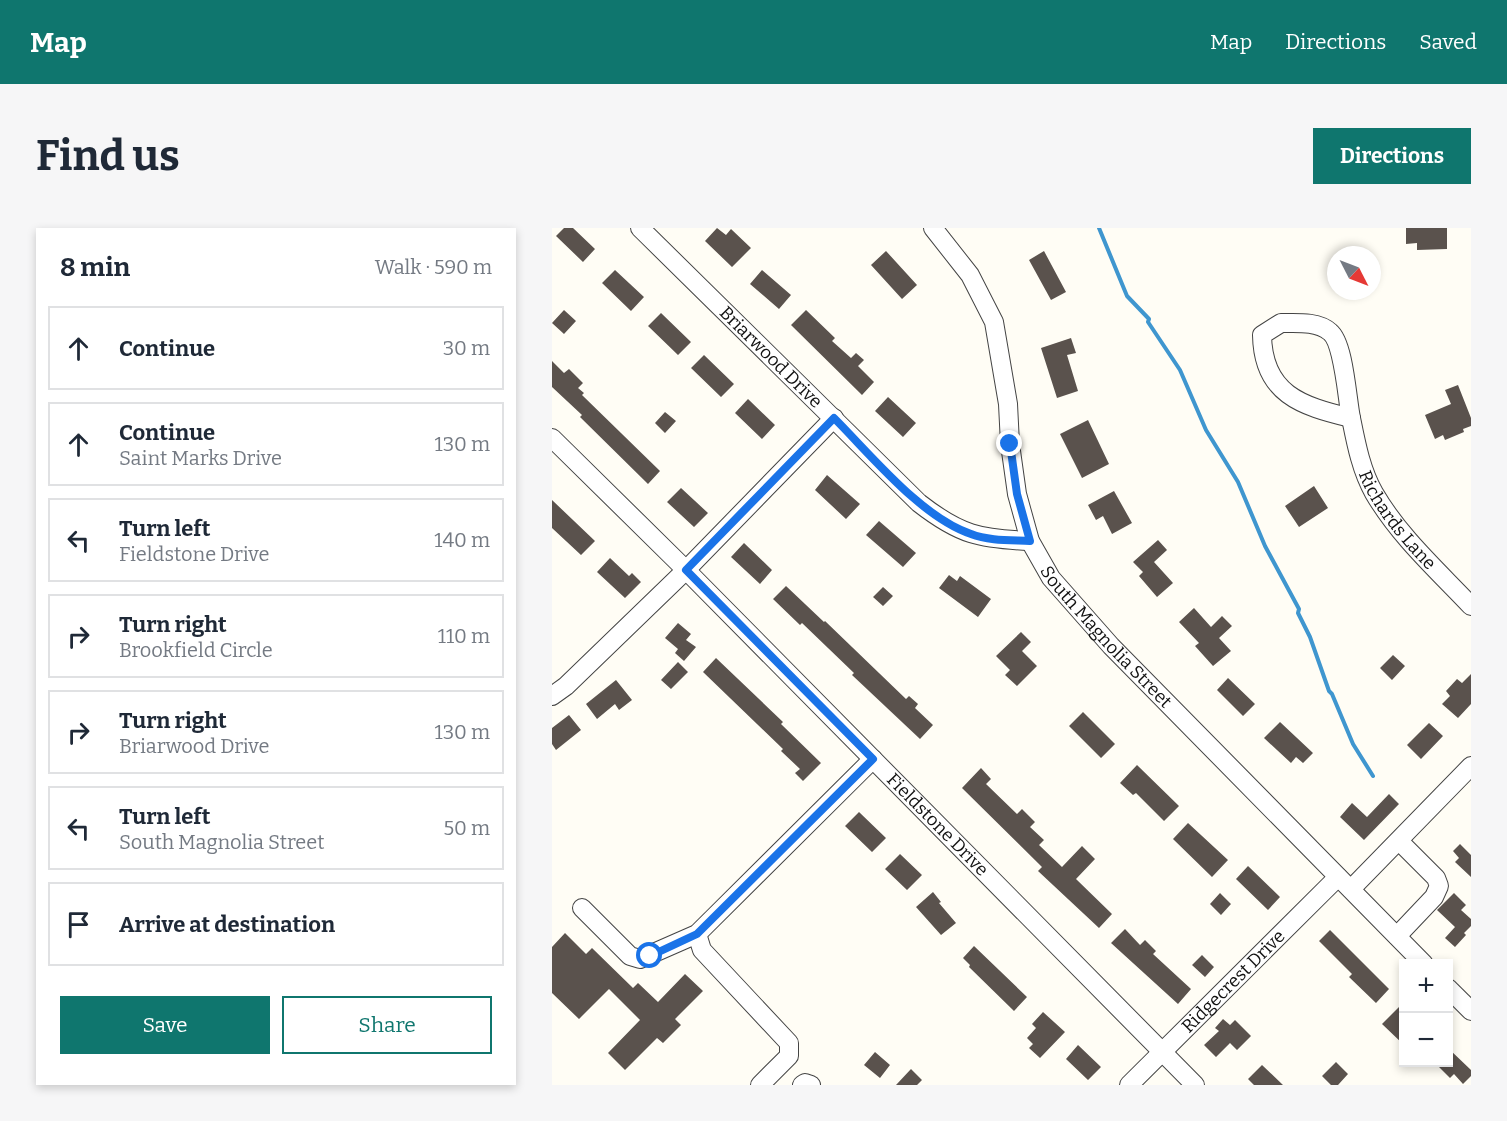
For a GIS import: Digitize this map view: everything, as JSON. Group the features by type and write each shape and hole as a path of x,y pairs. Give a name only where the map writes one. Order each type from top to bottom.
{"street":[{"name":"Briarwood Drive","path":"640,228 919,503 944,523 973,535 1003,540 1030,541"},
{"name":"South Magnolia Street","path":"933,228 970,275 994,322 1006,385 1017,494 1030,541 1051,578 1158,695 1421,959"},
{"name":"Richards Lane","path":"1351,418 1319,410 1296,401 1279,387 1262,356 1262,335 1281,323 1311,323 1330,332 1340,347 1359,455 1374,492 1403,534 1471,606"},
{"path":"552,696 566,686 686,570 834,418"},
{"name":"Fieldstone Drive","path":"552,438 686,570 1195,1085"},
{"path":"582,908 630,956 640,958 650,956 697,934 873,759"},
{"name":"Ridgecrest Drive","path":"1129,1085 1345,883 1399,841 1471,766"},
{"path":"1397,936 1434,897 1439,886 1436,878 1399,841"},
{"path":"697,934 702,950 789,1043 789,1056 760,1085"},
{"path":"1453,992 1471,1011"},
{"path":"802,1085 805,1083 811,1085"}],"building":[{"path":"564,228 573,228 595,249 583,262 556,236"},
{"path":"717,228 726,235 731,229 751,248 732,267 705,241"},
{"path":"1406,228 1447,228 1447,249 1417,250 1417,243 1406,244"},
{"path":"886,251 917,285 902,299 871,265"},
{"path":"1044,251 1066,292 1051,300 1029,260"},
{"path":"615,270 644,297 631,311 602,283"},
{"path":"762,270 791,295 779,309 750,284"},
{"path":"564,310 576,321 564,334 552,323"},
{"path":"806,310 835,338 832,341 851,358 856,353 864,360 858,366 874,382 862,395 791,325"},
{"path":"661,313 691,342 678,355 648,326"},
{"path":"1071,338 1076,353 1067,355 1078,391 1057,398 1041,348"},
{"path":"704,355 734,384 721,397 691,368"},
{"path":"552,361 564,373 569,369 583,383 578,388 584,393 582,395 660,471 648,484 552,387"},
{"path":"1458,385 1471,418 1471,426 1463,429 1464,432 1445,440 1443,435 1435,439 1425,415 1451,404 1445,390"},
{"path":"888,397 916,423 903,437 875,411"},
{"path":"748,399 775,425 762,439 735,413"},
{"path":"665,412 676,421 665,433 655,423"},
{"path":"1088,420 1109,464 1082,478 1060,434"},
{"path":"827,475 860,504 846,519 815,490"},
{"path":"1314,486 1328,508 1299,527 1285,506"},
{"path":"681,488 708,513 694,527 667,502"},
{"path":"1114,491 1132,523 1112,534 1103,516 1096,520 1088,505"},
{"path":"552,500 595,541 581,555 552,528"},
{"path":"879,521 916,553 903,567 866,535"},
{"path":"1158,540 1167,550 1154,562 1173,583 1157,597 1139,576 1143,572 1133,562"},
{"path":"744,543 772,570 760,584 731,557"},
{"path":"610,558 629,576 632,573 641,582 625,598 597,572"},
{"path":"949,575 957,581 960,576 991,599 978,617 939,588"},
{"path":"786,586 906,699 909,696 918,704 915,708 933,725 920,739 852,675 854,673 802,623 800,625 773,599"},
{"path":"883,587 893,596 883,606 873,597"},
{"path":"1194,608 1211,627 1222,616 1232,626 1219,638 1231,651 1213,666 1195,646 1199,643 1179,622"},
{"path":"678,623 691,634 686,640 696,647 684,661 675,653 678,649 665,638"},
{"path":"1021,632 1031,642 1022,651 1037,666 1017,686 1005,675 1010,670 996,656"},
{"path":"1393,655 1405,666 1392,680 1380,668"},
{"path":"716,658 783,722 781,724 821,763 803,781 795,773 800,769 781,751 783,749 703,672"},
{"path":"678,662 688,672 671,689 661,680"},
{"path":"1471,674 1471,704 1458,718 1442,704 1450,696 1446,691 1457,679 1462,683"},
{"path":"1228,678 1255,704 1243,716 1217,690"},
{"path":"616,680 632,700 619,710 615,704 597,719 586,704"},
{"path":"1083,712 1115,744 1101,758 1069,726"},
{"path":"569,715 581,730 556,750 552,744 552,728"},
{"path":"1280,722 1313,753 1303,763 1296,757 1291,763 1264,738"},
{"path":"1429,723 1443,736 1421,759 1407,745"},
{"path":"1137,765 1179,806 1164,821 1136,793 1133,795 1120,783"},
{"path":"981,768 991,779 986,784 1017,814 1022,809 1035,822 1030,827 1044,840 1039,845 1062,867 1082,846 1095,859 1076,879 1112,914 1099,928 1038,871 1042,867 962,788"},
{"path":"1389,794 1399,804 1364,840 1340,817 1352,803 1367,817"},
{"path":"859,812 886,838 872,852 845,826"},
{"path":"1188,823 1228,860 1212,877 1173,839"},
{"path":"1460,844 1471,855 1471,877 1455,862 1459,858 1453,851"},
{"path":"900,854 922,875 907,890 885,869"},
{"path":"1248,866 1280,897 1268,910 1236,879"},
{"path":"933,892 956,923 941,935 916,907"},
{"path":"1220,893 1231,904 1221,915 1210,904"},
{"path":"1454,893 1466,905 1461,910 1471,919 1471,926 1464,933 1466,935 1455,947 1445,938 1455,927 1437,910"},
{"path":"1125,929 1140,945 1145,940 1156,951 1153,954 1191,989 1178,1004 1111,943"},
{"path":"1330,930 1389,989 1376,1003 1349,977 1352,974 1319,941"},
{"path":"565,933 586,954 592,948 633,988 638,983 658,1002 685,974 703,991 675,1019 681,1025 663,1043 657,1038 625,1070 608,1053 640,1020 609,989 579,1019 552,993 552,947"},
{"path":"974,946 1027,997 1014,1011 969,967 970,965 963,958"},
{"path":"1202,955 1214,967 1205,977 1192,965"},
{"path":"1399,1007 1399,1040 1382,1024"},
{"path":"1043,1012 1065,1032 1040,1058 1029,1048 1033,1044 1027,1038 1036,1028 1032,1024"},
{"path":"1223,1019 1230,1025 1235,1020 1251,1036 1237,1050 1230,1043 1216,1057 1204,1045 1219,1031 1215,1028"},
{"path":"1078,1045 1101,1067 1088,1080 1066,1059"},
{"path":"875,1052 890,1065 880,1078 864,1065"},
{"path":"1453,1053 1471,1070 1471,1076 1463,1084 1454,1074 1450,1078 1439,1067 1453,1067"},
{"path":"1336,1062 1348,1074 1338,1085 1331,1085 1322,1076"},
{"path":"1262,1065 1283,1085 1254,1085 1248,1079"},
{"path":"911,1069 922,1080 917,1085 896,1085"}],"waterway":[{"path":"1099,228 1127,296 1149,319 1148,322 1180,370 1206,430 1238,482 1265,546 1299,609 1298,613 1310,637 1329,691 1353,744 1373,776"}],"route":[{"path":"650,956 697,934 873,759 686,570 834,418 919,503 944,523 973,535 1003,540 1030,541 1017,494 1010,444"}]}
